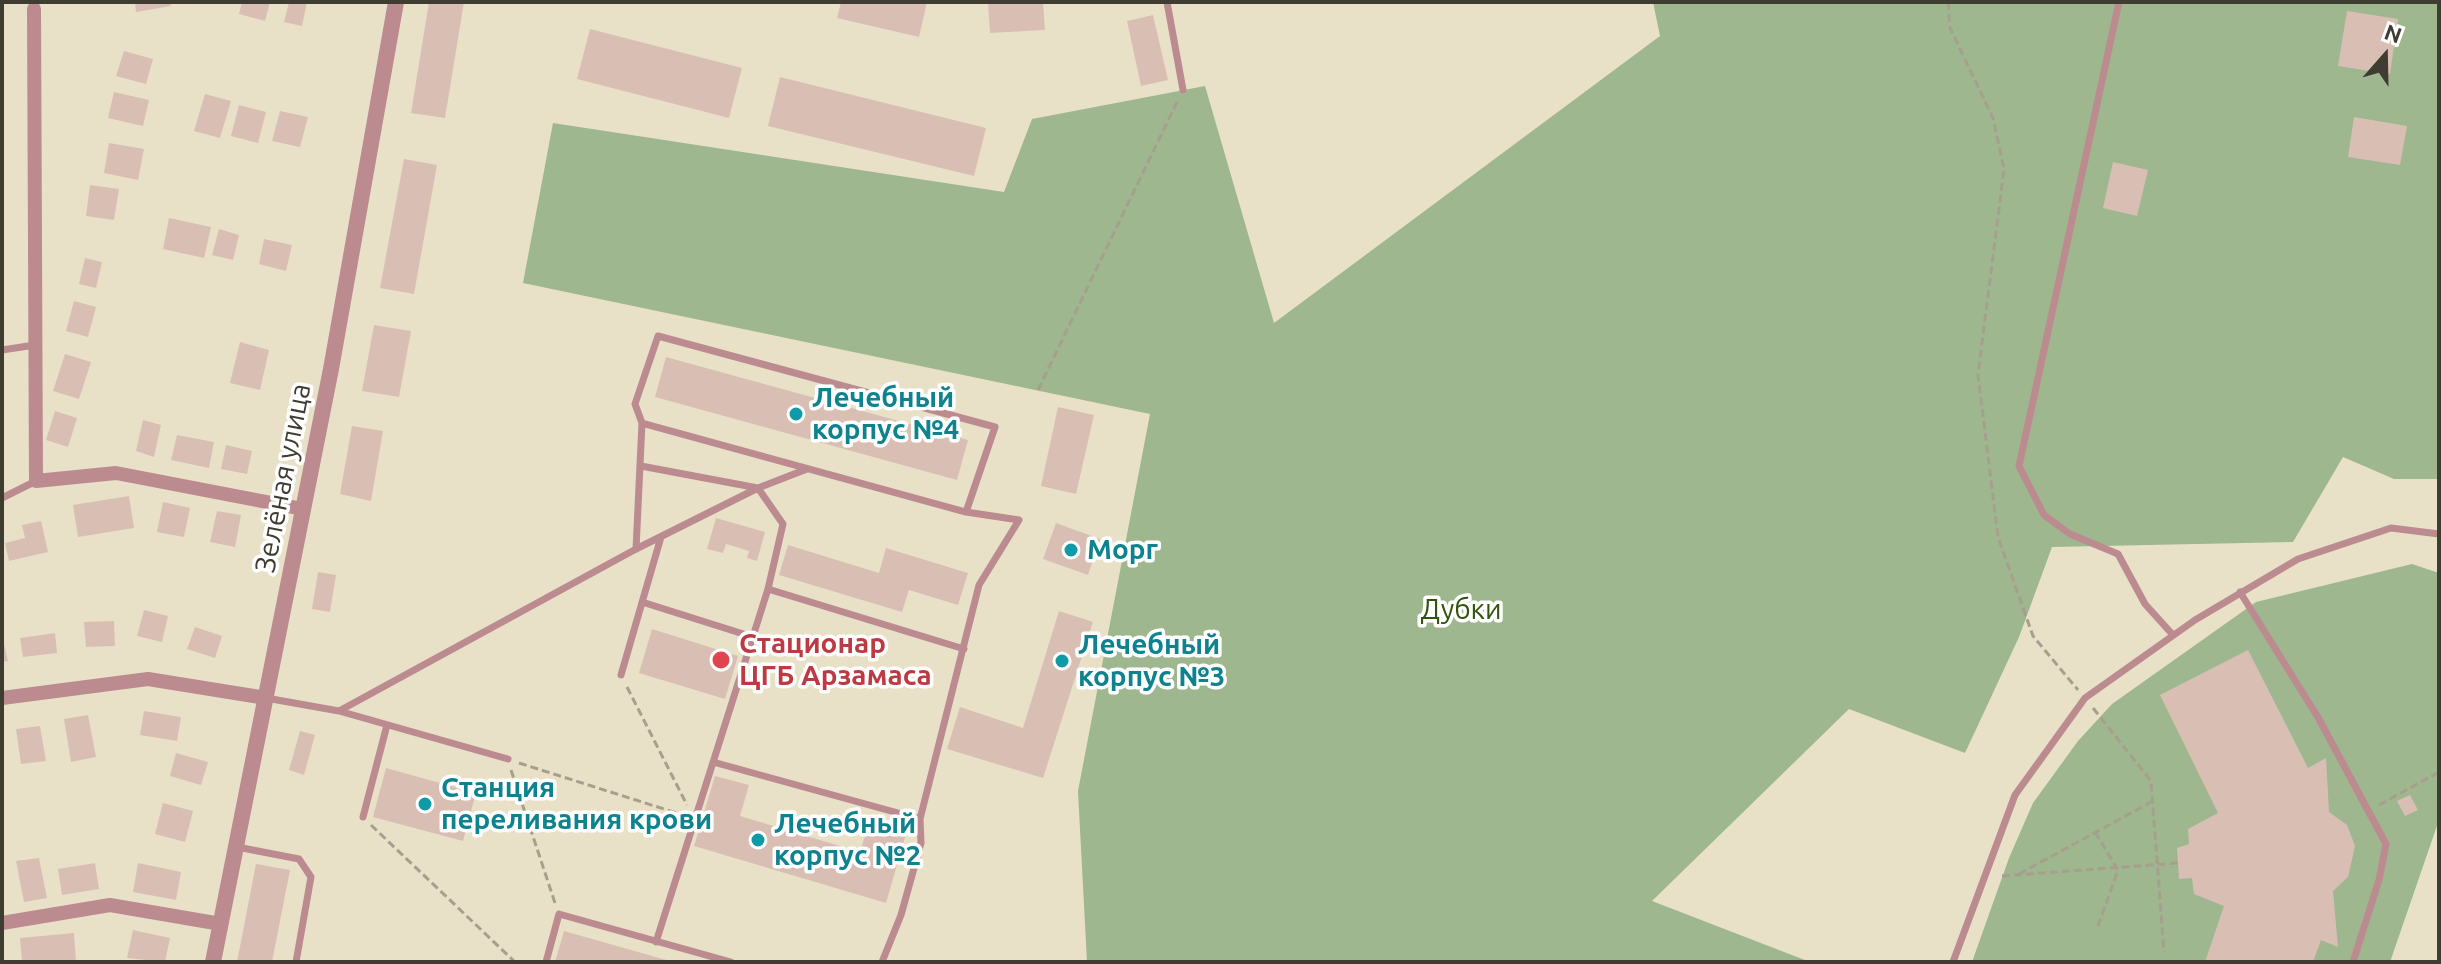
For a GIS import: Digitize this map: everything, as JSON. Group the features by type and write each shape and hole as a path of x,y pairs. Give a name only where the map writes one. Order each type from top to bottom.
{"street":[{"name":"Зелёная улица","path":"213,962 303,509 396,2"},
{"path":"34,9 36,481 116,473 303,509"},
{"path":"2,698 148,679 266,698"},
{"path":"2,923 110,905 221,924"}],"lane":[{"path":"1167,2 1183,90"},
{"path":"2119,2 2019,466 2044,515 2070,534 2118,554 2145,604 2173,635"},
{"path":"636,549 642,423 635,404 658,336 995,427 966,512"},
{"path":"2,350 35,345"},
{"path":"642,423 966,512 1019,520 979,585 920,819 921,843 901,915 882,962"},
{"path":"641,466 758,488 783,524 768,589 656,942"},
{"path":"339,711 636,549 758,488 808,468"},
{"path":"2,498 36,481"},
{"path":"1953,962 2015,795 2085,698 2173,635 2298,559 2391,528 2439,534"},
{"path":"621,675 661,537"},
{"path":"768,589 964,649"},
{"path":"2240,592 2319,719 2386,844 2379,880 2353,962"},
{"path":"642,602 753,637"},
{"path":"266,698 339,711 508,759"},
{"path":"363,817 387,725"},
{"path":"713,762 920,819"},
{"path":"237,847 299,859 311,877 296,962"},
{"path":"546,962 559,914 731,962"}],"path":[{"path":"1948,2 1950,28 1993,118 2004,169 1978,375 1998,537 2033,636 2151,781 2164,952"},
{"path":"1038,390 1183,90"},
{"path":"621,675 695,819"},
{"path":"508,759 695,819"},
{"path":"508,759 559,914"},
{"path":"2369,811 2439,772"},
{"path":"2016,876 2153,801"},
{"path":"363,817 515,962"},
{"path":"2095,832 2118,870"},
{"path":"2002,876 2118,870 2178,863"},
{"path":"2097,929 2118,870"}],"green space":[{"name":"Дубки","path":"1653,2 2439,2 2439,479 2394,479 2343,457 2293,542 2052,547 2019,637 1965,753 1849,709 1652,901 1810,962 1087,962 1078,791 1150,414 523,283 553,123 1004,192 1032,119 1205,86 1274,323 1660,36"},
{"path":"2412,564 2439,573 2439,820 2390,962 1972,962 2009,858 2033,803 2078,741 2112,704 2256,602"}],"building":[{"path":"135,2 170,2 171,6 136,12"},
{"path":"242,2 270,2 265,21 239,14"},
{"path":"289,2 307,2 302,26 284,22"},
{"path":"429,2 464,2 445,118 411,113"},
{"path":"841,2 927,2 919,37 837,18"},
{"path":"988,2 1043,2 1045,30 990,33"},
{"path":"2347,11 2398,19 2390,74 2338,66"},
{"path":"1153,15 1168,80 1141,86 1127,21"},
{"path":"590,29 742,68 729,118 577,79"},
{"path":"124,51 153,59 146,84 116,76"},
{"path":"780,77 986,128 974,176 768,126"},
{"path":"114,92 149,100 143,126 108,118"},
{"path":"205,94 231,101 220,138 194,131"},
{"path":"239,105 266,112 258,143 231,136"},
{"path":"280,111 308,117 300,147 272,141"},
{"path":"2354,117 2407,126 2400,165 2348,157"},
{"path":"109,143 144,149 138,180 104,173"},
{"path":"404,159 437,165 414,294 380,288"},
{"path":"2113,162 2148,170 2137,216 2103,208"},
{"path":"90,185 119,189 114,220 86,216"},
{"path":"169,218 211,227 204,258 163,249"},
{"path":"219,229 239,235 233,260 212,255"},
{"path":"264,239 292,245 286,271 259,264"},
{"path":"85,258 102,262 96,288 79,284"},
{"path":"74,301 96,307 88,337 66,331"},
{"path":"374,325 411,331 399,397 362,391"},
{"path":"240,342 269,350 260,390 230,383"},
{"path":"65,354 91,362 79,399 53,391"},
{"name":"Лечебный корпус №4","path":"666,357 968,440 957,480 655,397"},
{"path":"1058,407 1094,415 1076,494 1041,486"},
{"path":"55,411 77,418 68,447 46,440"},
{"path":"143,420 161,425 154,457 136,451"},
{"path":"352,426 383,431 371,501 340,494"},
{"path":"177,435 214,442 209,468 171,460"},
{"path":"226,445 252,451 247,474 221,469"},
{"path":"129,496 134,528 78,537 73,505"},
{"path":"163,502 190,508 184,537 157,532"},
{"path":"217,511 241,515 235,547 210,542"},
{"path":"716,518 765,532 757,561 747,558 749,551 726,544 723,553 707,549"},
{"path":"41,521 48,552 9,561 5,543 25,538 22,525"},
{"name":"Морг","path":"1056,523 1100,539 1088,575 1043,559"},
{"path":"788,545 879,573 886,548 968,573 958,605 909,590 902,612 779,575"},
{"path":"318,572 336,575 330,612 312,609"},
{"path":"144,610 168,616 162,642 137,636"},
{"name":"Лечебный корпус №3","path":"1059,611 1093,622 1043,778 947,749 960,707 1023,728"},
{"path":"114,621 115,646 86,647 84,622"},
{"path":"195,627 222,636 215,658 187,649"},
{"path":"652,629 738,656 725,699 639,673"},
{"path":"55,633 57,653 23,657 20,638"},
{"path":"2,635 8,661 2,662"},
{"path":"2248,650 2308,768 2326,758 2329,812 2347,825 2355,846 2348,877 2333,891 2338,947 2321,940 2313,962 2205,962 2224,906 2194,894 2192,878 2179,879 2177,848 2189,844 2188,829 2218,813 2160,695"},
{"path":"144,711 181,717 177,741 140,735"},
{"path":"88,715 96,757 71,762 64,719"},
{"path":"40,726 46,761 21,764 16,729"},
{"path":"300,731 315,735 304,775 289,770"},
{"path":"176,753 208,762 201,785 170,776"},
{"name":"Станция переливания крови","path":"386,768 476,793 463,841 373,817"},
{"name":"Лечебный корпус №2","path":"715,776 749,785 740,816 860,852 871,816 908,827 886,903 694,846"},
{"path":"2410,795 2418,810 2405,816 2397,801"},
{"path":"163,803 193,811 185,842 155,834"},
{"path":"39,858 47,898 24,902 16,861"},
{"path":"95,863 99,889 62,895 58,869"},
{"path":"138,863 181,872 176,900 133,892"},
{"path":"256,864 290,870 272,962 237,962"},
{"path":"133,930 170,938 165,962 127,958"},
{"path":"564,931 670,961 670,962 555,962"},
{"path":"74,933 76,962 22,962 20,938"}],"place":[{"name":"Лечебный корпус №4","path":"796,414"},
{"name":"Морг","path":"1071,550"},
{"name":"Стационар ЦГБ Арзамаса","path":"721,660"},
{"name":"Лечебный корпус №3","path":"1062,661"},
{"name":"Станция переливания крови","path":"425,804"},
{"name":"Лечебный корпус №2","path":"758,840"}]}
